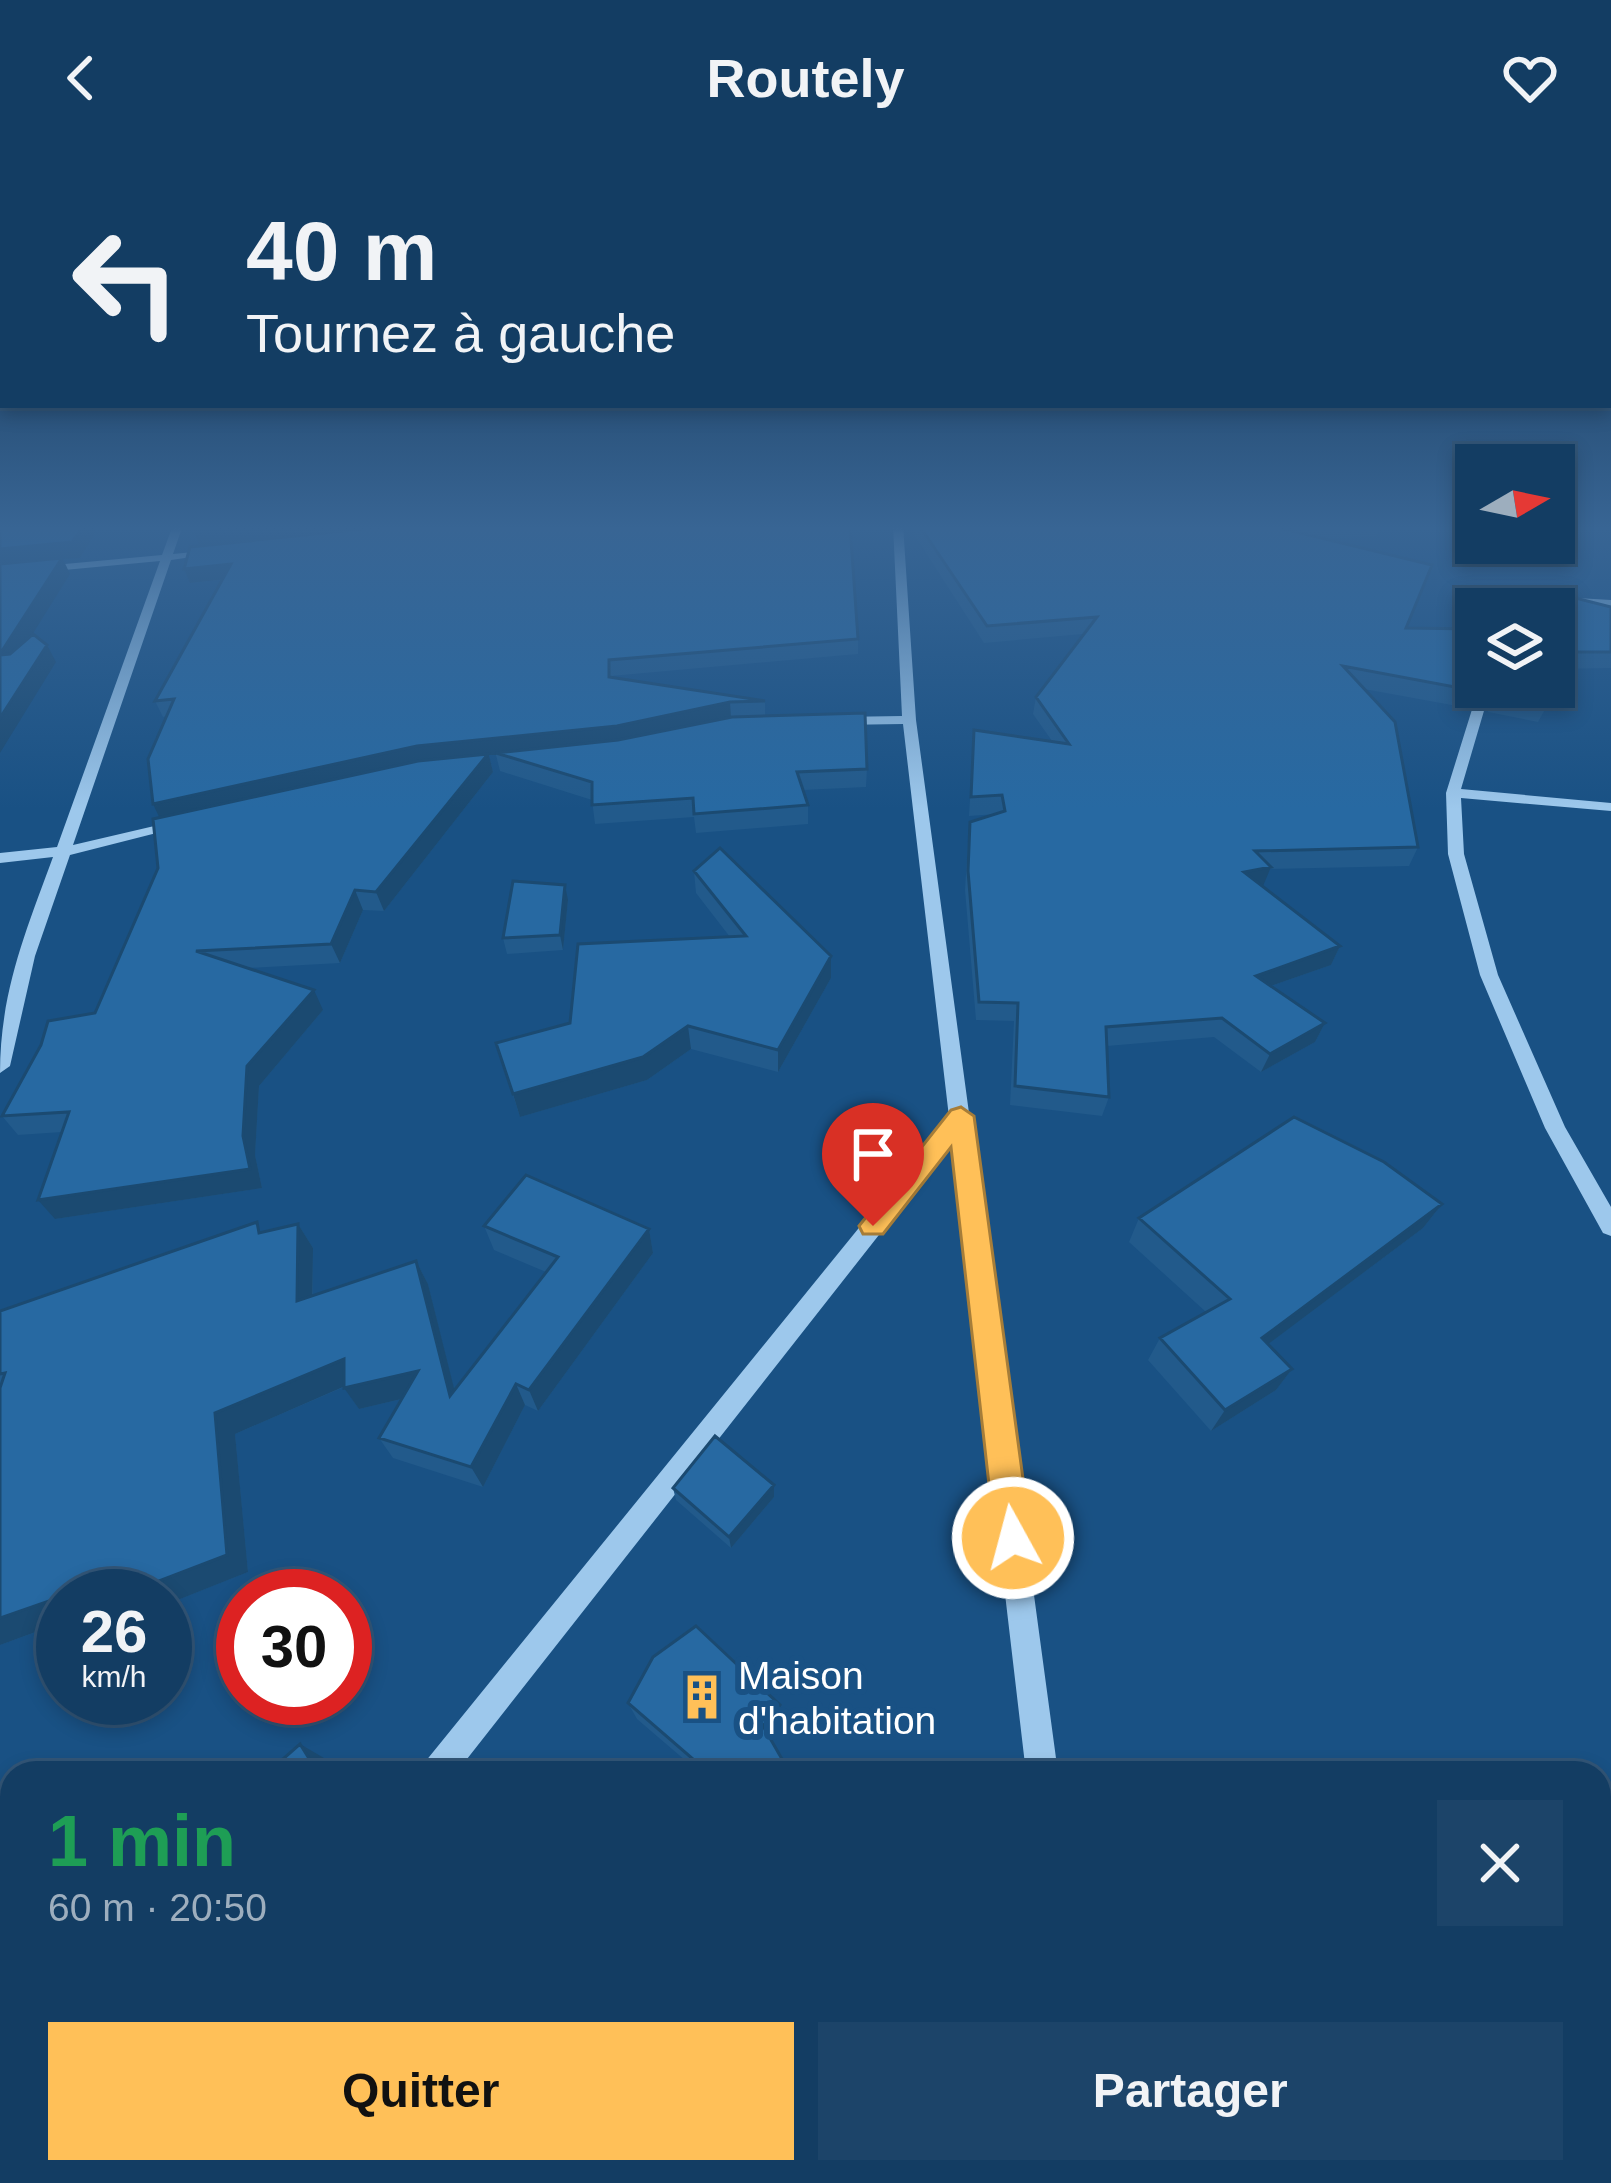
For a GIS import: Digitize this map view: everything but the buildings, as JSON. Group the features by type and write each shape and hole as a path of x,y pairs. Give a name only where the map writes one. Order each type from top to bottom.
{"street":[{"path":"0,1066 26,956 146,620"},
{"path":"903,620 909,720 1041,1761"},
{"path":"1479,708 1453,793 1456,854 1489,975 1555,1128 1611,1227"},
{"path":"817,722 909,720"},
{"path":"1453,793 1611,807"},
{"path":"0,858 65,851 201,820"},
{"path":"446,1761 961,1116"}],"place":[{"name":"Maison d'habitation","path":"702,1697"}],"route":[{"path":"873,1226 961,1116 1013,1538"}]}
